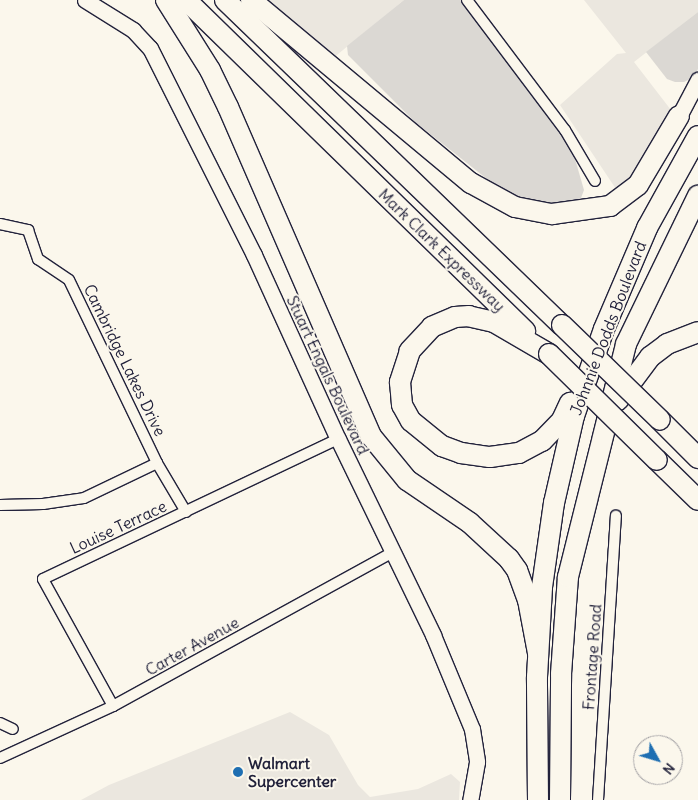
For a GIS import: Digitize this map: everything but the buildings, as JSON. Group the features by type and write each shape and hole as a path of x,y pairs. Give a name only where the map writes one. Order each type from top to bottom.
{"highway":[{"path":"166,0 210,70 228,107 371,436 407,480 470,523 509,559 522,581 528,600 538,653"},
{"name":"Mark Clark Expressway","path":"186,0 698,500"},
{"name":"Mark Clark Expressway","path":"225,0 698,458"},
{"path":"251,0 485,194 515,207 552,214 610,206 638,185 679,116"},
{"name":"Johnnie Dodds Boulevard","path":"538,800 538,653 543,578 554,503 574,416 604,329 647,228 698,136"},
{"name":"Johnnie Dodds Boulevard","path":"560,800 561,674 568,577 603,426 626,344 671,245 698,196"},
{"path":"549,354 494,322 469,316 447,320 420,336 410,351 400,382 402,405 421,431 442,446 460,453 506,456 542,441 569,408 611,286 647,228"},
{"path":"603,426 627,384 650,357 667,344 698,332"},
{"path":"660,420 698,447"}],"street":[{"name":"Stuart Engals Boulevard","path":"84,0 133,30 150,48 167,76 254,255 338,439 393,552 472,729 477,762 470,800"},
{"path":"467,0 565,130 595,181"},
{"path":"679,116 698,80"},
{"name":"Cambridge Lakes Drive","path":"0,224 28,230 38,259 69,280 157,463 186,512"},
{"name":"Louise Terrace","path":"113,706 43,579 338,439"},
{"path":"0,505 63,503 84,498 157,463"},
{"name":"Frontage Road","path":"598,800 616,516"},
{"name":"Carter Avenue","path":"0,758 113,706 393,552"},
{"path":"0,723 13,729"}],"shaded area":[{"path":"261,0 404,0 332,59"},
{"path":"404,0 461,0 563,137 575,159 584,190 581,198 572,202 546,203 525,200 501,190 415,122 348,55 347,46"},
{"path":"584,0 698,0 698,12 634,62 671,110 670,121 646,167 618,192 560,105 617,54 626,53"},
{"path":"698,12 698,69 694,77 684,82 675,82 667,79 646,52"},
{"path":"290,712 329,735 358,785 370,797 418,789 451,774 460,782 459,800 81,800 109,785"}],"place":[{"name":"Walmart Supercenter","path":"238,772"}]}
